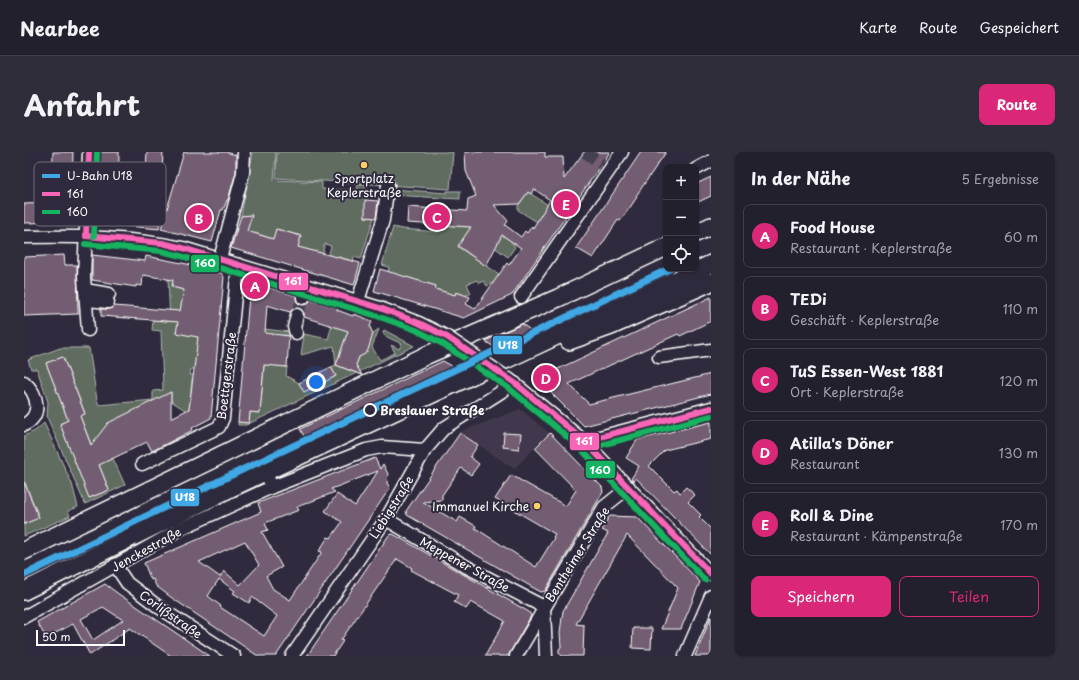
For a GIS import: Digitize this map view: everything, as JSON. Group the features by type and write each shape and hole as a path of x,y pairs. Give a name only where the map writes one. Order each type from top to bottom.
{"highway":[{"path":"699,232 711,226"},
{"path":"28,549 427,355 558,298 663,248"},
{"path":"24,591 235,486 711,264"},
{"path":"513,356 573,340 611,326 711,282"},
{"path":"24,598 59,574"}],"street":[{"path":"89,152 89,162"},
{"path":"521,297 606,167 622,152"},
{"path":"220,259 243,173 244,153"},
{"path":"699,167 711,161"},
{"path":"358,301 383,220 388,185"},
{"path":"86,226 84,277 88,330"},
{"path":"24,237 86,236 162,243 358,301 399,315 447,337 515,383 584,441 711,574"},
{"name":"Boettgerstraße","path":"142,464 219,427 223,418 239,265"},
{"path":"303,298 307,286"},
{"path":"86,295 108,298"},
{"path":"296,333 294,327 297,314"},
{"path":"659,357 711,350"},
{"path":"24,382 29,387 37,404 35,413 24,425"},
{"name":"Liebigstraße","path":"292,656 386,519 425,450 444,428 515,383"},
{"path":"584,441 711,408"},
{"name":"Jenckestraße","path":"26,616 115,565 270,484 366,450 382,447 425,450"},
{"name":"Bentheimer Straße","path":"516,656 604,507 629,487"},
{"name":"Meppener Straße","path":"386,519 467,567 544,607"},
{"name":"Corlißstraße","path":"115,565 127,583 160,608 234,656"},
{"path":"685,656 711,596"},
{"name":"Bentheimer Straße","path":"544,607 546,656"}],"shaded area":[{"path":"520,409 549,433 514,469 460,432"}],"green space":[{"path":"253,152 276,152 274,180 322,182 322,189 357,190 358,185 367,185 365,217 374,217 361,259 354,257 353,261 336,256 334,259 328,257 331,246 325,244 323,250 325,254 298,248 297,245 301,236 277,229 273,239 255,233 254,237 235,231 238,225 249,224 251,215 241,216"},
{"name":"Sportplatz Keplerstraße","path":"277,152 453,152 450,189 276,178"},
{"path":"392,189 447,193 447,191 460,191 460,199 392,195"},
{"path":"528,192 548,205 537,222 518,210 518,206"},
{"path":"440,225 471,227 458,247 502,276 487,286 484,281 479,283 477,280 467,284 471,293 463,297 462,294 456,292 455,295 435,289 436,286 388,272 389,267 382,265 393,227 439,232"},
{"path":"502,235 511,241 515,247 508,257 494,247"},
{"path":"168,279 173,280 172,287 184,290 203,290 195,369 191,369 190,375 194,375 194,379 192,379 189,410 185,410 171,401 171,392 101,432 125,485 85,504 47,417 48,402 37,369 31,369 28,360 60,348 89,348 99,405 153,400 153,391 163,390 161,331 152,330 153,320 170,321","holes":["63,357 85,413 80,416 109,490 90,498 60,424 68,420 46,363"]},
{"path":"332,325 348,331 336,365 334,346 301,355 304,334 328,339"},
{"path":"263,329 290,332 289,335 279,335 276,366 287,367 286,376 299,383 304,392 336,376 331,367 336,365 353,372 360,355 367,352 373,333 379,329 372,347 380,360 395,353 391,345 399,349 402,344 385,336 383,333 384,330 414,346 246,425 238,425 238,422 249,423 250,412 260,413 264,368"},
{"path":"44,423 72,484 78,507 68,511 70,516 24,536 24,524 39,517 24,480 24,436 35,431"}],"building":[{"path":"53,152 73,152 73,162 53,162"},
{"path":"100,152 119,152 119,162 100,162"},
{"path":"147,152 163,152 162,162 146,162"},
{"path":"184,152 226,152 236,155 236,172 228,200 223,210 221,210 212,242 161,229 162,226 166,226 166,212"},
{"path":"465,152 545,152 545,157 563,157 564,179 584,152 610,152 512,295 464,318 374,291 380,269 436,286 435,289 455,295 456,292 470,297 466,304 475,309 507,263 509,265 521,248 502,235 486,266 458,246 471,227 407,223 408,207 467,211 468,199 476,196 466,171","holes":["534,189 550,200 533,228 532,226 527,233 525,231 521,237 505,225 508,221 494,205 519,204 528,192 531,194"]},
{"path":"641,152 666,152 636,196 637,197 631,206 620,221 618,220 593,258 576,248"},
{"path":"711,177 711,196 699,202 699,200 699,183"},
{"path":"365,200 378,201 376,218 365,217"},
{"path":"24,204 34,204 34,223 24,223"},
{"path":"252,215 247,231 273,239 276,229 301,236 298,247 360,263 354,285 231,248 241,216"},
{"path":"128,226 159,226 159,229"},
{"path":"64,255 65,265 77,265 78,314 24,316 24,257"},
{"path":"92,255 145,261 146,256 197,266 221,273 224,277 211,418 192,428 193,430 152,451 147,442 99,465 109,490 89,498 60,424 68,420 46,363 63,357 85,414 80,416 91,445 108,423 171,392 171,418 189,409 198,337 176,333 178,322 101,316 101,309 111,309 114,306 180,311 184,290 172,287 173,280 143,275 142,286 136,285 136,287 92,280"},
{"path":"250,285 267,287 296,296 297,303 301,305 308,304 310,300 337,308 337,310 353,316 354,314 372,321 370,327 373,334 368,350 365,354 359,357 356,365 362,375 336,365 348,331 304,317 304,313 299,308 295,308 290,312 267,305 265,333 289,336 287,367 264,365 260,413 250,412 249,423 238,422"},
{"path":"711,297 711,321 680,336 678,334 569,384 589,404 711,374 711,394 584,426 550,392 543,376"},
{"path":"522,324 529,329 527,339 500,351 485,341"},
{"path":"443,361 457,369 306,440 300,429"},
{"path":"331,367 336,376 304,392 299,383"},
{"path":"711,422 711,439 665,450 649,466 674,491 677,489 680,493 686,487 695,495 688,502 701,515 699,517 711,529 711,555 636,478 634,481 631,479 639,466 626,458 637,440"},
{"path":"460,433 478,445 470,457 479,464 471,475 461,468 442,495 442,500 423,502 457,522 460,517 476,526 475,528 536,567 555,534 495,499 511,475 566,506 576,490 535,448 550,433 602,487 603,492 545,591 541,592 407,515 406,511"},
{"path":"504,433 521,434 519,449 503,447"},
{"path":"375,458 380,469 383,464 388,474 387,483 390,488 276,656 258,656 172,598 156,586 153,579 151,580 144,563 261,512 258,503","holes":["378,471 355,506 337,494 325,511 342,522 331,538 328,537 319,551 322,552 290,600 273,589 266,576 282,567 262,532 268,530 265,523 299,510 297,507 335,492 331,489","245,541 259,565 240,585 224,571 220,577 199,562","219,579 235,591 233,593 249,603 252,597 277,616 264,636 220,607 221,606 208,596"]},
{"path":"24,482 39,518 24,524"},
{"path":"609,516 637,517 700,582 681,629 661,629 678,588 627,535 576,624 584,625 583,656 562,656 559,653 559,649 561,647 560,632 563,611 608,533 602,530"},
{"path":"393,534 529,612 531,616 508,656 485,656 505,621 471,602 466,609 454,602 458,595 411,570 412,568 397,559 341,640 343,641 333,656 307,656 389,535"},
{"path":"105,584 210,656 171,656 130,628 90,655 73,624 46,638 37,622","holes":["103,607 123,620 93,640 81,619"]},
{"path":"711,617 711,656 695,656"},
{"path":"633,628 652,628 651,649 632,648"}],"tunnel":[{"path":"585,152 602,164"},
{"path":"297,315 303,298"}],"metro line":[{"name":"U18","path":"24,575 246,468 663,272"}],"transit line":[{"name":"161","path":"89,152 89,162"},
{"name":"160","path":"97,152 97,162"},
{"name":"161","path":"86,226 86,236"},
{"name":"160","path":"94,226 94,236"},
{"name":"161","path":"86,236 162,243 183,248 380,308 419,323 447,337 515,383 584,441 711,574"},
{"name":"160","path":"85,244 161,251 181,256 377,316 416,330 443,344 510,389 579,447 705,580"},
{"name":"161","path":"584,441 711,408"},
{"name":"160","path":"586,449 711,416"}],"place":[{"name":"Sportplatz Keplerstraße","path":"364,165"},
{"name":"Roll & Dine","path":"566,204"},
{"name":"TuS Essen-West 1881","path":"437,217"},
{"name":"TEDi","path":"199,218"},
{"name":"Food House","path":"255,286"},
{"name":"Atilla's Döner","path":"546,378"},
{"name":"Breslauer Straße","path":"370,410"},
{"name":"Immanuel Kirche","path":"537,506"}]}
